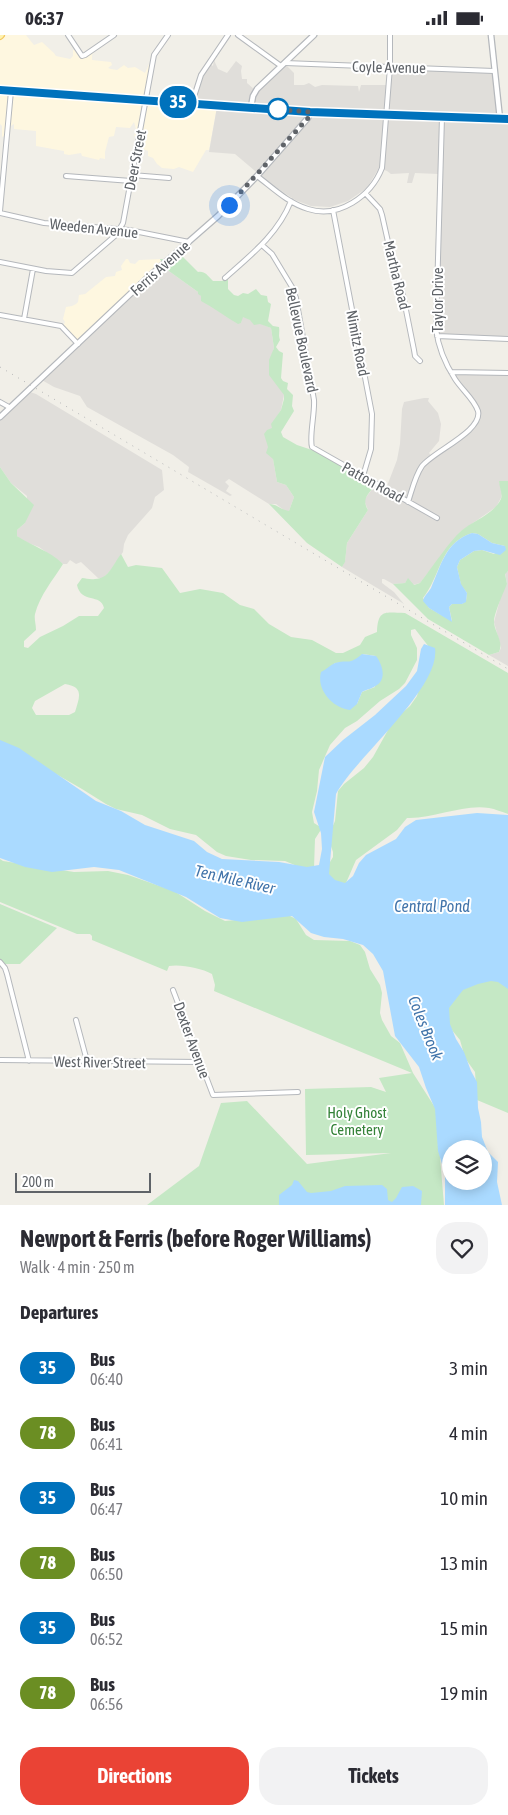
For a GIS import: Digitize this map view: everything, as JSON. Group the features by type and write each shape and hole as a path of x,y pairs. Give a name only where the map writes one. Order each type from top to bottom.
{"main road":[{"path":"0,90 310,112 508,119"}],"street":[{"path":"68,35 82,56 114,35"},
{"name":"Deer Street","path":"120,229 123,223 154,55 168,35"},
{"path":"192,103 201,75 228,35"},
{"path":"238,35 283,64"},
{"path":"251,107 253,96 257,89 314,35"},
{"path":"257,176 291,201 309,210 333,210 353,202 366,194 382,168 390,67 390,35"},
{"path":"491,35 500,119"},
{"name":"Coyle Avenue","path":"283,64 494,71"},
{"path":"0,212 11,91"},
{"name":"Ferris Avenue","path":"0,417 218,216 257,176 308,118 310,112"},
{"name":"Taylor Drive","path":"408,502 422,467 431,457 472,428 478,418 475,405 451,372 436,329 442,117"},
{"path":"0,151 5,151"},
{"path":"132,175 169,178"},
{"path":"66,176 131,181"},
{"name":"Martha Road","path":"366,194 380,209 382,215 393,264 402,290 415,356 420,361"},
{"path":"225,278 263,245 283,217 291,201"},
{"name":"Nimitz Road","path":"333,210 372,414 371,449 363,476"},
{"name":"Weeden Avenue","path":"0,212 59,225 120,229 189,242"},
{"path":"0,262 33,269 75,272 120,229"},
{"name":"Bellevue Boulevard","path":"263,245 272,254 287,277 296,298 314,400 315,413 311,444"},
{"path":"24,319 33,269"},
{"path":"0,315 61,326 78,344"},
{"path":"437,336 508,339"},
{"path":"451,372 508,373"},
{"path":"0,402 9,407"},
{"name":"Patton Road","path":"311,444 316,450 437,518"},
{"path":"0,962 7,973 30,1061"},
{"name":"Dexter Avenue","path":"174,990 213,1095 298,1092"},
{"path":"76,1020 87,1061"},
{"name":"West River Street","path":"0,1060 201,1062"}],"shaded area":[{"path":"0,35 26,35 34,45 42,42 56,56 70,59 73,56 73,50 76,50 80,55 91,50 95,51 92,55 92,60 111,62 112,65 108,68 111,69 117,70 124,65 128,68 135,67 145,73 149,64 151,66 146,99 217,107 209,150 206,150 193,172 179,167 174,169 162,168 153,158 148,156 148,151 136,146 137,137 134,136 136,129 134,122 130,128 116,127 114,136 109,137 105,159 100,158 99,160 82,156 81,153 69,155 64,154 64,151 36,146 36,131 14,129 14,124 11,126 9,137 6,135 2,137 2,126 0,124"},
{"path":"214,60 218,69 227,73 236,61 242,66 242,79 247,79 247,83 255,90 285,64 294,73 294,85 309,83 315,87 322,85 358,86 359,92 361,85 386,85 388,68 492,72 498,118 508,119 508,339 434,335 438,174 415,173 412,183 407,183 409,173 391,174 379,168 367,188 348,201 330,207 311,206 295,200 268,182 235,154 209,152 217,107 191,103 194,93 210,64 213,66"},
{"path":"126,259 130,263 135,264 139,260 160,259 164,267 76,344 62,328 65,322 63,319 66,307 76,304 79,295 85,294 106,277 115,276 116,272 122,270 121,266"},
{"path":"164,267 198,292 207,304 232,319 241,323 242,317 245,317 271,328 274,348 271,358 284,395 281,410 272,424 273,459 277,482 286,485 294,497 289,511 285,511 276,504 269,504 229,479 225,482 229,486 226,491 232,495 230,496 188,472 189,467 173,455 87,407 80,396 54,387 40,379 76,344"},
{"path":"452,373 508,375 508,481 499,481 502,493 496,507 460,532 420,583 413,585 408,579 405,583 393,584 382,579 382,583 394,592 404,604 342,567 345,561 347,543 368,510 364,500 376,484 385,489 397,460 404,402 429,398 428,401 438,413 441,424 439,441 429,453 432,456 457,439 476,420 476,410"},
{"path":"27,391 36,394 162,470 164,490 155,497 152,508 128,535 123,552 103,578 98,578 81,562 76,564 70,560 67,564 63,564 39,547 23,541 16,535 17,530 25,523 27,496 11,483 0,467 0,414"},
{"path":"508,571 508,666 489,655 499,652 501,648 494,622 502,592 507,584 505,573"}],"green space":[{"path":"177,251 198,272 204,273 213,281 222,281 228,277 228,289 234,295 248,294 256,289 261,295 267,296 268,302 271,304 268,321 273,326 279,327 280,340 276,347 283,353 281,378 288,383 287,389 293,395 292,406 294,411 281,432 283,437 297,445 321,453 376,484 365,502 368,510 347,543 345,562 342,567 307,543 269,504 289,511 294,497 286,485 277,482 273,459 266,453 268,447 264,434 272,428 271,424 281,410 284,399 284,395 269,375 269,360 274,348 271,328 260,324 254,325 250,320 243,317 241,323 238,324 201,301 201,296 198,292 166,269 160,259 164,259 164,261"},
{"path":"0,467 11,483 34,505 25,523 17,530 17,536 63,564 40,600 35,614 36,630 24,641 24,647 28,648 40,637 79,616 98,616 104,608 102,603 82,595 77,585 82,578 104,577 121,554 128,567 136,565 162,568 180,593 200,589 223,593 240,605 254,609 269,624 291,637 312,640 336,653 343,653 360,645 365,637 377,632 379,619 384,613 405,613 508,673 508,814 491,808 479,807 417,818 407,818 397,830 356,860 346,883 330,879 327,867 333,857 328,837 335,821 338,791 364,768 373,757 393,721 410,706 417,696 429,647 415,629 411,630 411,635 417,648 417,660 405,683 357,721 345,728 330,745 319,770 312,812 314,823 322,828 315,839 314,868 302,868 285,861 251,860 226,856 217,852 196,835 170,829 142,815 116,809 16,751 0,746","holes":["363,654 376,656 375,687 362,692 357,704 327,670 335,663 353,662","65,684 71,685 78,690 79,698 75,712 69,715 36,715 32,708 35,701"]},
{"path":"499,481 508,481 508,571 505,574 507,584 494,618 495,629 500,640 500,648 499,652 489,655 428,619 393,584 405,583 408,578 414,585 420,583 461,531 498,505 501,499","holes":["472,533 478,534 492,543 505,546 494,554 482,550 474,551 460,560 457,567 461,585 467,593 466,601 462,604 452,604 449,607 452,621 429,608 423,598 442,561 453,545 461,538"]},
{"name":"Holy Ghost Cemetery","path":"0,859 74,872 108,871 128,875 174,891 205,911 225,921 288,915 296,919 306,935 314,940 350,941 360,945 365,952 370,969 380,985 382,993 380,1013 382,1020 391,1036 400,1043 413,1073 436,1109 444,1205 147,1205 199,1166 221,1103 247,1101 307,1164 391,1153 306,1155 305,1089 371,1087 386,1092 379,1078 412,1073 214,991 215,985 212,974 191,967 179,966 169,966 167,971 92,940 90,934 77,934 0,902"},
{"path":"0,904 57,928 20,964 0,964"},
{"path":"495,979 508,987 508,1113 477,1100 475,1072 465,1058 460,1040 447,1024 445,1003 459,987"}],"water":[{"path":"472,533 478,534 492,543 505,546 506,550 500,555 482,550 474,551 460,560 457,567 461,584 467,593 466,602 452,604 449,607 452,622 429,608 423,601 431,588 441,563 450,549 456,542"},
{"name":"Central Pond","path":"424,644 435,648 433,664 425,683 395,723 360,762 336,794 329,874 335,880 345,883 353,876 359,863 366,855 396,839 405,827 416,820 477,813 508,815 508,989 498,982 491,981 478,984 463,990 449,1008 450,1024 477,1082 478,1108 483,1140 442,1140 442,1164 438,1151 435,1109 419,1067 395,1036 383,971 373,954 363,945 311,933 292,916 242,922 220,918 186,897 119,870 94,867 52,872 25,867 0,858 0,740 19,748 96,801 121,811 145,825 194,841 207,852 222,859 279,862 307,867 319,865 322,849 321,833 314,812 325,757 375,715 406,686 417,671 421,649"},
{"path":"362,654 376,656 382,667 382,679 375,686 362,692 357,704 350,710 344,709 332,702 323,691 320,679 321,672 335,663 351,661"},
{"name":"Central Pond","path":"492,1156 498,1162 497,1182 502,1205 445,1205 445,1190 492,1190"},
{"path":"294,1180 298,1181 307,1192 311,1193 331,1191 345,1186 382,1185 387,1189 388,1200 392,1202 402,1187 413,1186 422,1191 421,1205 279,1205 279,1195 292,1185"}],"railway":[{"path":"0,367 508,669"}],"bus line":[{"name":"35","path":"0,90 310,112 508,119"}],"route":[{"path":"229,205 308,118 310,112 272,109 278,109"}],"water label":[{"name":"Ten Mile River","path":"235,879"},
{"name":"Coles Brook","path":"426,1028"}]}
